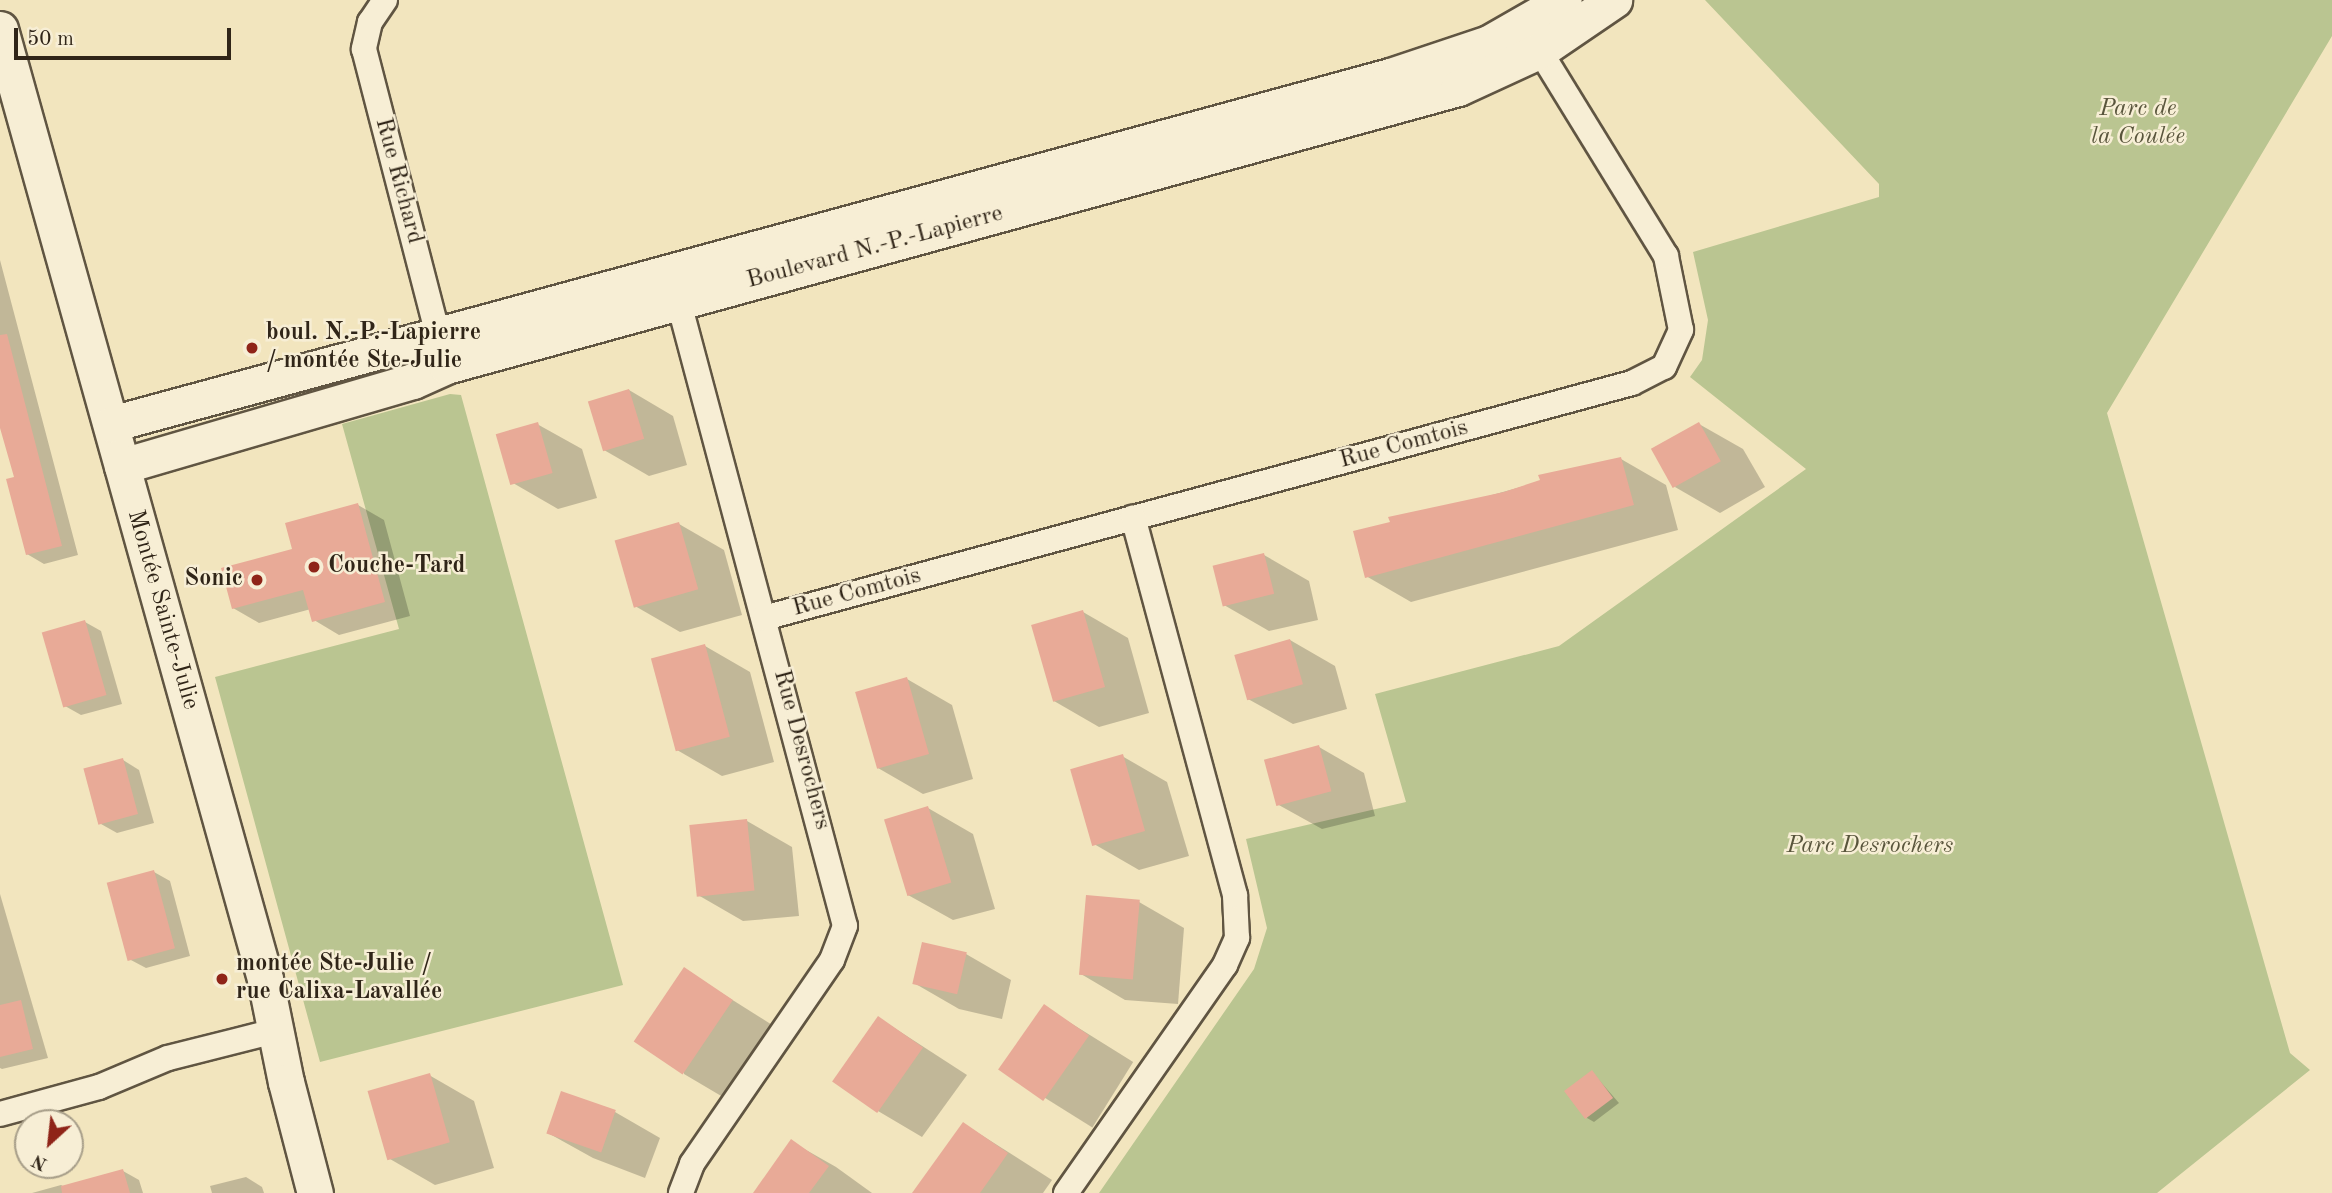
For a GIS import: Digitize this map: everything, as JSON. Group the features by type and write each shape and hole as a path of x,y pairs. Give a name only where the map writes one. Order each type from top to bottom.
{"street":[{"name":"Rue Richard","path":"385,0 370,22 364,49 442,351"},
{"name":"Boulevard N.-P.-Lapierre","path":"1532,37 1564,0"},
{"name":"Boulevard N.-P.-Lapierre","path":"111,424 401,342 442,351 674,286 1458,88 1532,37 1614,0"},
{"name":"Montée Sainte-Julie","path":"0,29 265,979 315,1193"},
{"name":"Rue Comtois","path":"764,618 1632,383 1664,367 1681,330 1666,256 1532,37"},
{"name":"Rue Desrochers","path":"674,286 845,926 832,960 692,1164 681,1193"},
{"name":"Boulevard N.-P.-Lapierre","path":"122,466 413,382 442,351"},
{"path":"1066,1193 1225,965 1238,931 1235,895 1133,518"},
{"path":"0,1114 99,1087 168,1058 275,1031"}],"green space":[{"name":"Parc Desrochers","path":"1705,0 2332,0 2332,36 2107,413 2290,1053 2310,1070 2157,1193 1099,1193 1254,969 1267,928 1246,839 1406,802 1375,694 1559,646 1806,469 1690,377 1702,360 1708,320 1693,252 1879,197 1879,184"},
{"path":"450,394 461,395 623,985 320,1062 215,677 399,629 342,424"}],"building":[{"path":"7,334 62,546 26,555 6,479 14,477 0,428 0,335"},
{"path":"629,389 644,439 603,451 588,402"},
{"path":"538,422 553,473 510,485 496,434"},
{"path":"1699,422 1721,461 1673,488 1651,449"},
{"path":"1621,457 1634,505 1365,578 1353,531 1390,522 1388,517 1504,492 1540,480 1538,475"},
{"path":"358,503 385,602 312,622 303,590 232,609 221,568 292,549 285,523"},
{"path":"679,522 698,589 634,608 615,540"},
{"path":"1264,553 1274,594 1223,607 1213,566"},
{"path":"1083,610 1105,687 1053,702 1031,625"},
{"path":"85,620 106,695 63,707 42,632"},
{"path":"1290,639 1303,684 1247,700 1234,655"},
{"path":"705,644 730,737 676,751 651,658"},
{"path":"907,677 929,754 877,769 855,692"},
{"path":"1319,745 1331,791 1276,806 1264,760"},
{"path":"1123,754 1145,831 1092,846 1070,769"},
{"path":"123,758 138,814 98,825 83,769"},
{"path":"928,806 951,883 907,896 884,819"},
{"path":"747,819 755,891 697,897 689,825"},
{"path":"154,870 175,948 128,961 107,883"},
{"path":"1086,895 1140,900 1133,979 1079,975"},
{"path":"922,942 967,952 957,994 912,984"},
{"path":"684,967 733,1000 683,1075 634,1042"},
{"path":"21,1000 33,1049 0,1057 0,1005"},
{"path":"1044,1004 1089,1036 1043,1101 998,1070"},
{"path":"878,1016 923,1048 877,1113 832,1082"},
{"path":"1592,1070 1613,1098 1585,1119 1564,1091"},
{"path":"430,1073 450,1142 387,1160 368,1091"},
{"path":"561,1091 616,1110 601,1152 546,1134"},
{"path":"963,1122 1008,1153 980,1193 912,1193"},
{"path":"791,1139 829,1166 809,1193 753,1193"},
{"path":"123,1169 130,1193 62,1193 61,1186"}],"place":[{"name":"boul. N.-P.-Lapierre / montée Ste-Julie","path":"252,348"},
{"name":"Couche-Tard","path":"314,567"},
{"name":"Sonic","path":"257,580"},
{"name":"montée Ste-Julie / rue Calixa-Lavallée","path":"222,979"}],"park label":[{"name":"Parc de la Coulée","path":"2138,124"}]}
